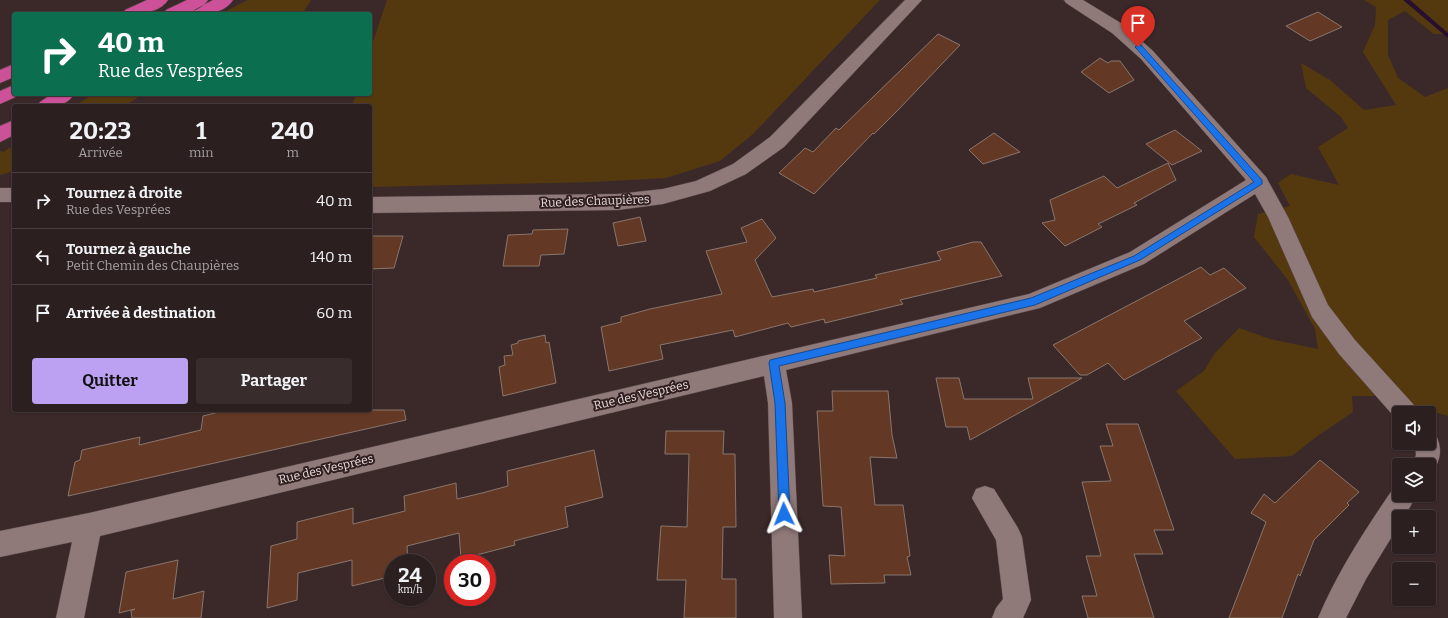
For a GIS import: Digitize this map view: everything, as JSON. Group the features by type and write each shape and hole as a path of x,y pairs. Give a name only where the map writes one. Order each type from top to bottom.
{"highway":[{"path":"135,12 160,0"},
{"path":"176,12 200,0"},
{"path":"204,12 225,0"},
{"path":"0,77 12,71"},
{"path":"0,98 12,92"},
{"path":"49,104 62,96"},
{"path":"0,135 12,127"}],"street":[{"name":"Rue des Chaupières","path":"372,205 618,202 669,196 700,187 736,172 759,157 777,142 914,0"},
{"path":"1072,0 1118,30 1147,55 1259,182 1278,217 1320,311 1348,347 1400,406"},
{"name":"Rue des Vesprées","path":"0,544 89,526 1032,302 1137,258 1259,182"},
{"path":"0,195 12,195"},
{"path":"773,363 780,403 788,618"},
{"path":"985,498 1008,537 1017,600 1012,611 1006,618"},
{"path":"1332,618 1346,586 1368,548 1399,502"},
{"path":"70,618 89,526"}],"shaded area":[{"path":"248,0 311,0 303,12 224,12"},
{"path":"387,0 880,0 753,134 720,161 666,178 593,182 372,187 372,104 353,104 355,96 372,96 372,45"},
{"path":"1364,0 1448,0 1448,34 1434,34 1405,11 1388,20 1388,55 1398,78 1425,97 1448,88 1448,416 1436,412 1436,406 1415,406 1382,396 1352,396 1353,412 1316,437 1292,456 1235,459 1176,391 1204,371 1215,353 1239,328 1270,339 1318,349 1315,329 1288,280 1254,237 1258,214 1290,206 1278,183 1291,174 1339,185 1318,147 1348,128 1341,117 1306,88 1301,63 1330,80 1364,110 1396,105 1363,52 1375,25 1376,7"},
{"path":"90,96 140,96 128,104 78,104"},
{"path":"12,146 12,172 0,175 0,151 3,152"}],"building":[{"path":"1318,12 1342,27 1310,41 1286,26"},
{"path":"938,34 960,45 899,109 874,134 873,133 814,194 779,173 805,148 813,152 836,128 839,130"},
{"path":"1100,58 1108,63 1111,61 1120,61 1134,80 1109,93 1081,72"},
{"path":"1175,130 1202,151 1172,165 1146,144"},
{"path":"994,133 1020,152 983,164 969,150"},
{"path":"1168,163 1176,180 1134,203 1137,205 1098,224 1102,227 1065,246 1042,223 1055,220 1050,200 1104,176 1117,188"},
{"path":"640,217 646,241 618,246 613,223"},
{"path":"762,219 776,238 755,260 772,297 813,289 814,292 877,278 875,275 941,260 937,252 973,242 981,242 1002,276 900,300 903,304 825,323 824,319 791,327 788,323 735,337 733,330 660,345 663,359 609,371 601,327 621,322 621,317 650,309 722,294 706,251 747,242 741,228"},
{"path":"568,229 564,254 541,255 539,266 503,266 508,235 532,234 533,230"},
{"path":"372,236 403,236 394,268 372,269"},
{"path":"1201,267 1210,275 1224,268 1246,288 1184,321 1202,338 1124,380 1108,363 1087,375 1080,375 1053,345"},
{"path":"545,335 546,343 549,342 556,383 503,396 499,367 505,365 504,356 513,355 511,345 518,343 518,341"},
{"path":"936,378 959,378 964,399 1033,399 1028,378 1082,378 970,440 967,427 946,427"},
{"path":"832,391 888,391 892,435 897,458 870,457 875,505 903,505 910,556 907,557 911,575 884,575 885,583 831,584 829,555 845,556 841,507 823,506 817,411 833,411"},
{"path":"372,410 404,410 406,420 68,496 75,462 80,460 82,450 140,437 139,445 201,430 203,416 219,412 372,412"},
{"path":"1106,424 1138,424 1174,530 1154,530 1163,554 1134,554 1154,618 1088,618 1082,596 1097,596 1086,556 1101,556 1082,482 1111,481 1100,446 1113,446"},
{"path":"666,431 724,431 723,454 735,454 736,527 723,527 722,579 736,579 736,618 684,618 686,580 657,580 661,526 687,527 689,454 665,454"},
{"path":"594,450 603,497 565,507 568,527 514,541 515,545 480,554 461,554 459,533 407,546 407,554 384,554 384,578 352,586 352,560 298,573 297,600 267,608 271,546 297,539 297,522 353,508 353,524 405,511 404,496 456,483 457,499 482,493 508,486 507,471"},
{"path":"1320,460 1359,492 1347,503 1349,505 1314,540 1300,576 1298,574 1282,618 1229,618 1266,522 1251,513 1264,494 1275,503"},
{"path":"178,560 173,599 204,591 201,618 132,618 131,611 135,609 119,613 126,572"}],"waterway":[{"path":"1406,0 1448,36"}],"route":[{"path":"784,514 780,403 773,363 1032,302 1137,258 1259,182 1147,55 1138,47"}]}
